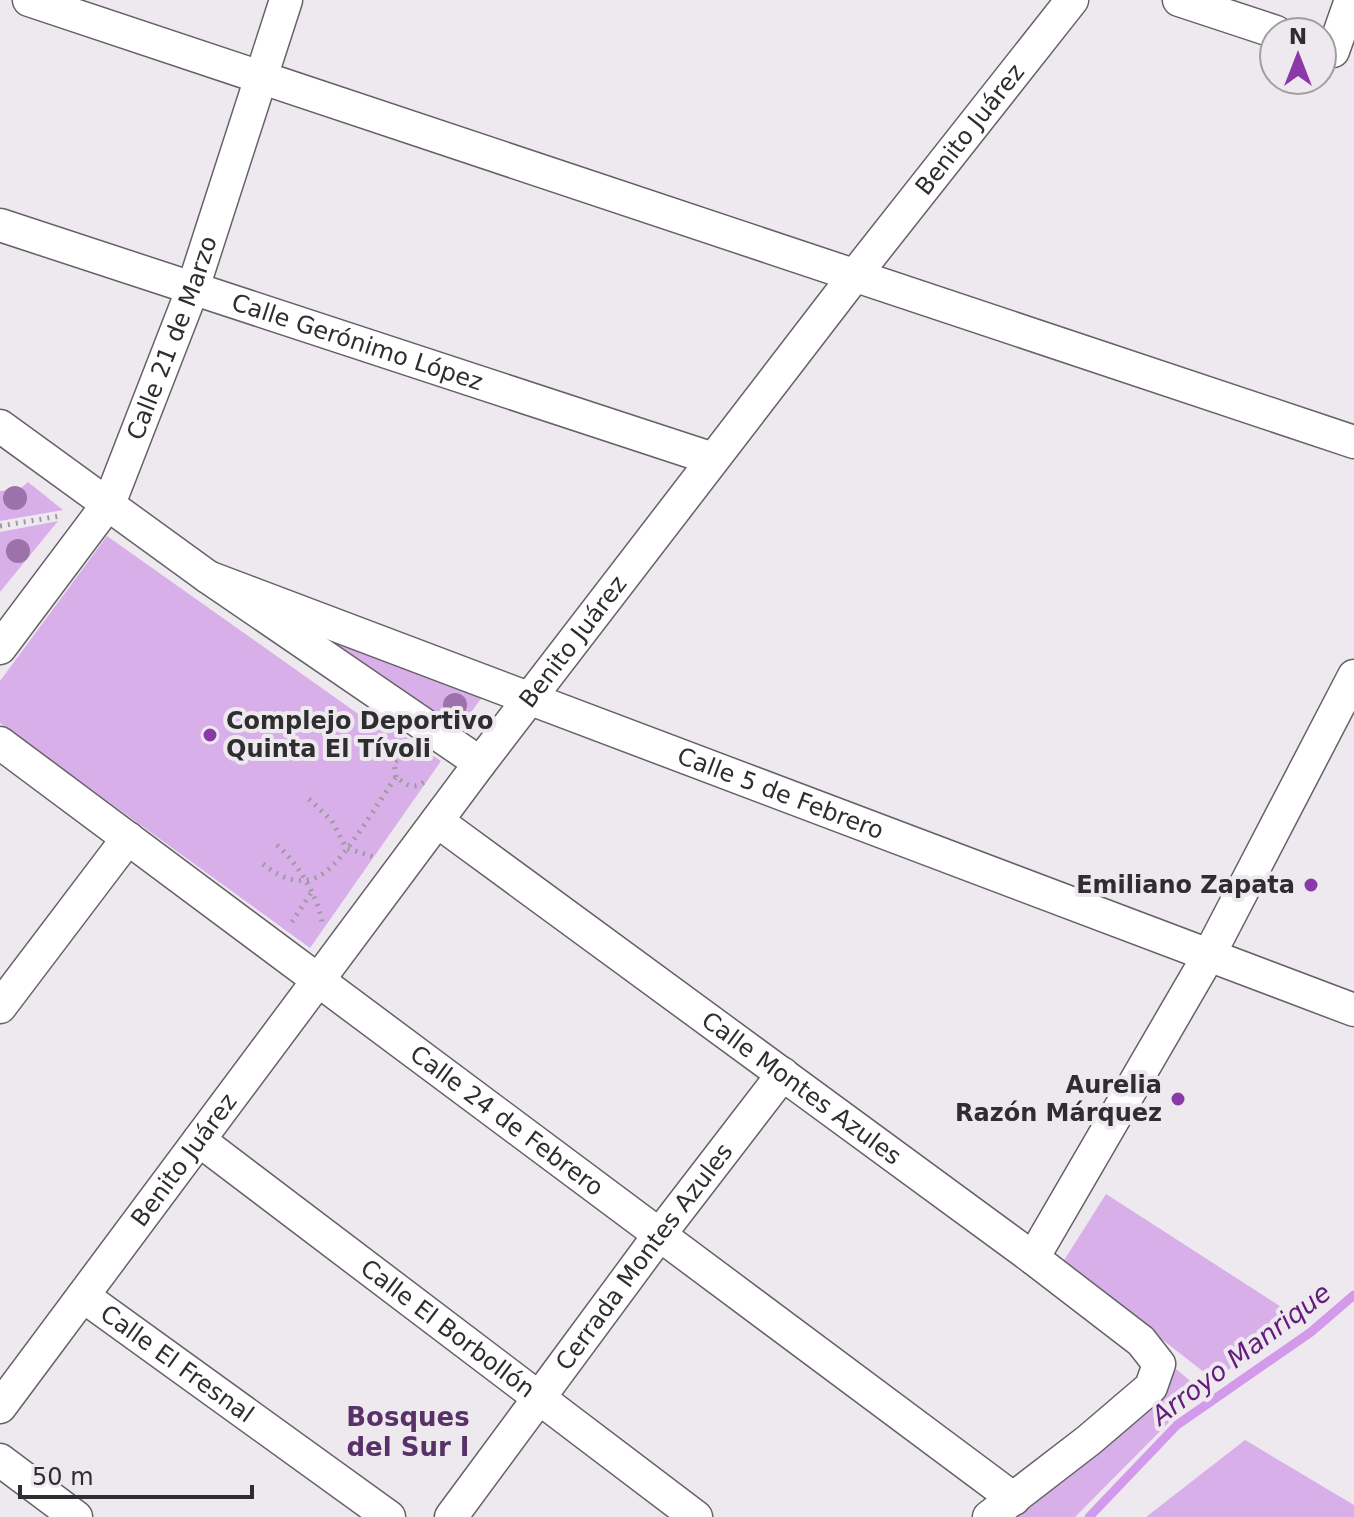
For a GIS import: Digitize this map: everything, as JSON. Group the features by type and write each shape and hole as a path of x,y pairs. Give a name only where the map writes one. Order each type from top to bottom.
{"street":[{"path":"29,0 1354,442"},
{"name":"Calle 21 de Marzo","path":"0,648 108,504 193,288 286,0"},
{"name":"Benito Juárez","path":"0,1407 480,763 855,275 1072,0"},
{"path":"1179,0 1258,26"},
{"path":"1338,45 1351,0"},
{"name":"Calle Gerónimo López","path":"0,225 713,459"},
{"name":"Calle 5 de Febrero","path":"0,426 208,577 480,763"},
{"name":"Calle 5 de Febrero","path":"208,577 1354,1010"},
{"path":"1033,1258 1209,955 1354,676"},
{"name":"Calle 24 de Febrero","path":"0,743 660,1234 1002,1508"},
{"name":"Calle Montes Azules","path":"437,821 1033,1258 1141,1341 1159,1364 1151,1387 1002,1508"},
{"path":"0,1007 128,838"},
{"name":"Cerrada Montes Azules","path":"451,1517 660,1234 783,1074"},
{"name":"Calle El Borbollón","path":"199,1140 696,1517"},
{"name":"Calle El Fresnal","path":"83,1296 389,1517"},
{"path":"0,1460 76,1517"}],"path":[{"path":"0,526 61,515"},
{"path":"418,745 404,750 394,763 396,777 406,786 419,786 430,778"},
{"path":"263,864 275,874 305,881 325,873 396,777"},
{"path":"309,799 332,821 346,848 374,857"},
{"path":"277,845 290,857 320,908 323,930"},
{"path":"285,932 311,893"}],"shaded area":[{"path":"28,482 63,510 0,521 0,491 19,490"},
{"path":"58,521 0,592 0,532"},
{"name":"Complejo Deportivo Quinta El Tívoli","path":"107,536 364,718 387,724 441,761 310,948 0,723 0,681"},
{"path":"319,629 485,693 459,729 315,636"},
{"path":"1106,1194 1300,1319 1214,1380 1063,1262"},
{"path":"1176,1369 1201,1390 1075,1517 1005,1517 1160,1397"},
{"path":"1245,1440 1354,1505 1354,1517 1146,1517"}],"waterway":[{"name":"Arroyo Manrique","path":"1089,1517 1177,1425 1311,1332 1354,1295"}],"place":[{"name":"Complejo Deportivo Quinta El Tívoli","path":"210,735"},
{"name":"Emiliano Zapata","path":"1311,885"},
{"name":"Aurelia Razón Márquez","path":"1178,1099"}],"district":[{"name":"Bosques del Sur I","path":"408,1432"}]}
